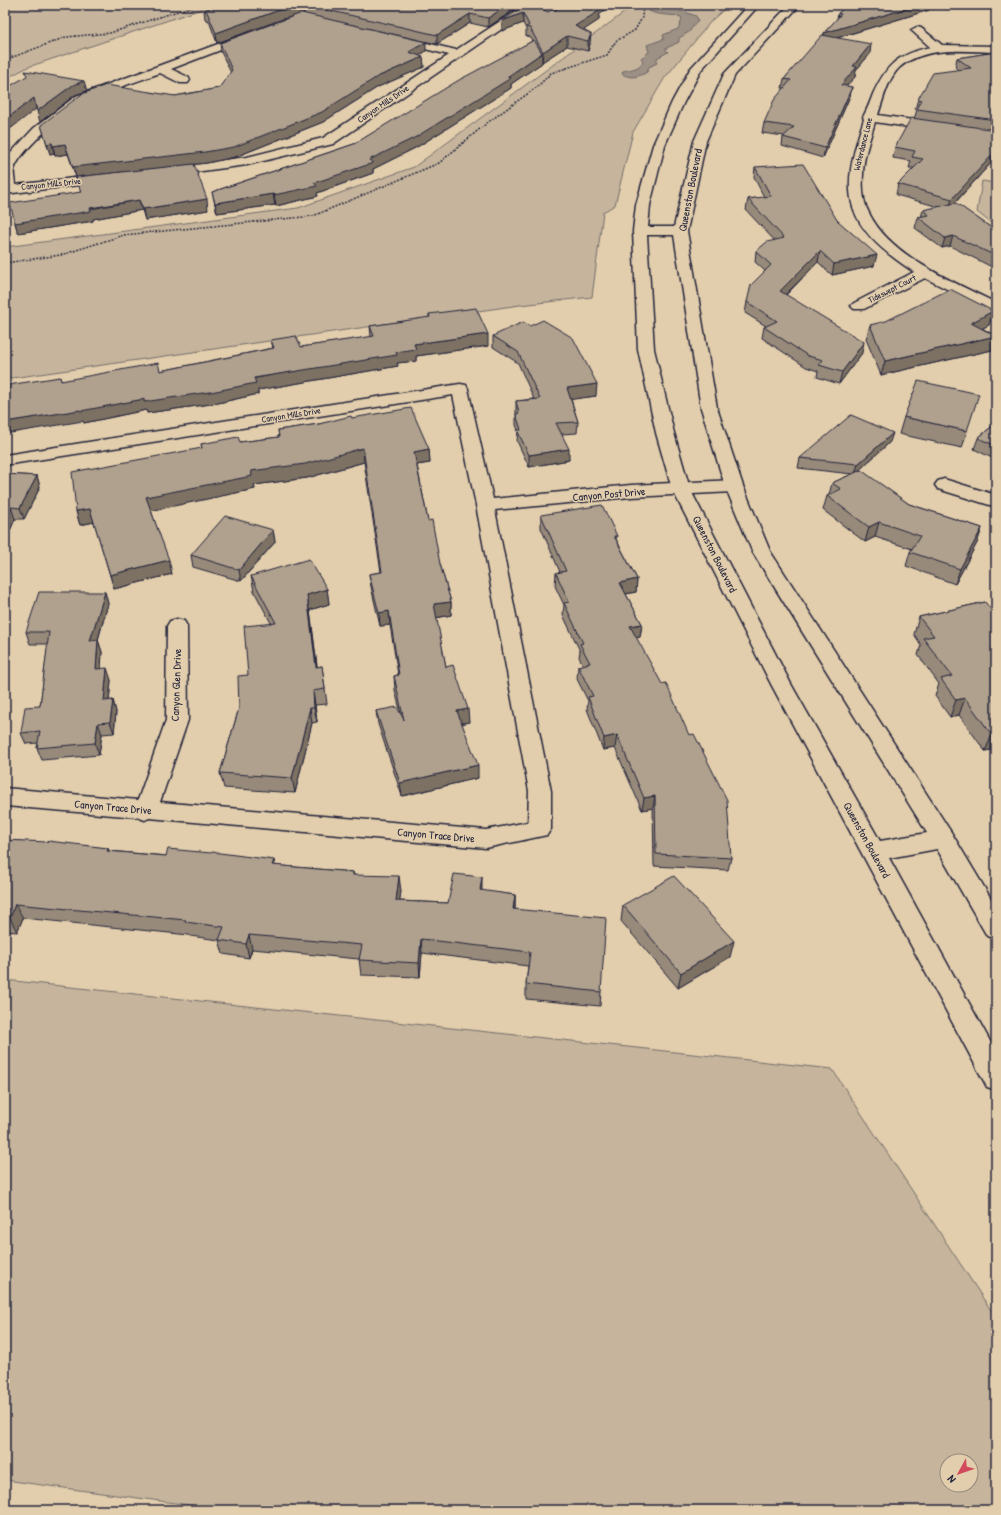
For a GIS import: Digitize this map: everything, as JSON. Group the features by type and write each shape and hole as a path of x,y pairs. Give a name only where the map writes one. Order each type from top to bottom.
{"street":[{"name":"Canyon Mills Drive","path":"152,174 250,162 290,153 328,140 532,5"},
{"name":"Queenston Boulevard","path":"754,5 713,71 700,141 680,231 709,408 734,486 762,551 943,839 996,929"},
{"name":"Queenston Boulevard","path":"795,5 713,71 678,102 659,145 643,205 640,231 646,349 665,433 681,489 781,684 996,1078"},
{"path":"917,30 939,49"},
{"path":"7,189 7,170 16,152 64,110 80,99 258,33"},
{"path":"384,36 458,54"},
{"name":"Waterdance Lane","path":"996,49 939,49 912,56 895,66 870,117 856,173 857,196 861,214 878,239 925,272 996,309"},
{"path":"161,69 184,80"},
{"path":"870,117 996,136"},
{"name":"Canyon Mills Drive","path":"7,189 120,177"},
{"path":"640,231 680,231"},
{"name":"Tideswept Court","path":"859,306 925,272"},
{"name":"Canyon Mills Drive","path":"5,460 460,389 485,505"},
{"path":"944,485 996,501"},
{"name":"Canyon Post Drive","path":"485,505 631,491 734,486"},
{"name":"Canyon Trace Drive","path":"5,797 486,839 539,829 540,791 485,505"},
{"name":"Canyon Glen Drive","path":"145,810 177,720 177,626"},
{"path":"874,852 943,839"}],"path":[{"path":"5,60 66,37 110,33 197,5"},
{"path":"5,263 61,255 124,235 286,220 313,216 439,163 487,123 537,87 551,73 607,55 616,41 635,30 642,18 643,5"}],"shaded area":[{"path":"5,5 214,5 28,67 5,79"},
{"path":"631,5 729,5 712,20 664,79 633,132 615,205 603,212 592,297 520,305 5,379 5,247 298,208 414,167 633,6"},
{"path":"654,6 685,12 696,16 698,20 689,32 679,38 679,42 665,49 668,52 657,58 657,63 649,67 647,72 635,77 625,76 622,74 623,71 635,68 641,64 643,61 641,58 649,52 647,45 664,39 663,35 678,29 682,20 681,17 656,14 649,11 649,8"},
{"path":"982,181 996,183 996,227 977,212"},
{"path":"5,980 832,1069 996,1318 996,1510 227,1510 5,1480"}],"building":[{"path":"220,5 298,5 282,9 216,33 207,12 204,10"},
{"path":"305,5 508,5 488,18 470,14 437,35"},
{"path":"526,5 535,5 548,12 552,9 556,10 562,5 600,5 594,10 599,11 575,26 591,34 588,41 567,36 543,52 530,28 526,27 529,25 523,13 502,21"},
{"path":"847,5 918,5 824,33 841,14 838,13"},
{"path":"302,13 426,42 409,52 423,57 377,77 322,112 234,147 205,152 73,167 65,144 53,146 52,143 47,144 41,125 82,94 106,85 175,96 219,88 232,70 220,43"},
{"path":"822,35 871,44 853,66 857,67 841,85 852,87 825,148 783,137 794,127 764,123 774,100 791,80 784,79"},
{"path":"534,40 542,53 507,77 511,78 416,137 369,160 373,163 314,183 317,186 274,195 215,203 212,192 354,144 459,80"},
{"path":"996,52 996,120 917,109 922,100 918,99 933,73 971,68 957,58"},
{"path":"25,71 84,81 73,85 37,111 34,98 5,120 5,89 27,76"},
{"path":"911,118 996,130 996,146 994,153 952,199 898,184 923,159 912,157 915,151 895,147"},
{"path":"194,164 207,199 143,209 139,200 90,208 91,211 15,223 10,203 81,192 76,177"},
{"path":"803,164 837,220 877,255 834,264 820,251 780,291 864,342 842,372 819,365 823,360 808,356 764,327 777,321 747,302 751,285 771,265 756,251 767,242 784,238 748,199 771,196 755,167"},
{"path":"956,203 996,231 996,256 953,236 945,238 918,217 929,215 923,210"},
{"path":"950,289 993,311 971,323 996,336 885,361 870,325 886,321"},
{"path":"476,308 488,334 414,344 416,349 396,352 397,355 254,378 256,383 216,391 144,402 144,399 81,411 5,422 5,389 9,389 8,385 60,377 61,381 158,363 160,371 274,348 271,340 296,336 301,347 374,336 370,326 430,317 429,314"},
{"path":"543,320 573,338 597,384 567,388 578,422 556,423 569,449 529,455 517,430 521,430 516,414 519,413 516,401 540,399 518,352 493,336 523,322 530,326"},
{"path":"918,381 979,394 967,431 904,417"},
{"path":"411,408 429,449 414,452 428,521 432,520 440,564 451,602 434,604 446,667 453,665 468,709 457,711 478,765 400,783 376,711 397,707 404,720 394,676 399,675 389,611 379,613 369,574 382,572 363,448 305,464 251,471 252,476 146,497 169,560 110,575 90,509 76,511 72,472 202,448 201,444 238,437 240,442 279,437 278,430 319,424 351,416 352,418"},
{"path":"851,415 893,433 858,464 800,458"},
{"path":"996,423 996,446 978,438"},
{"path":"861,470 909,504 982,528 960,569 910,552 920,536 879,522 869,527 827,496 841,489 832,483"},
{"path":"5,474 37,476 20,508 11,507 5,521"},
{"path":"602,505 617,536 614,536 637,579 620,583 642,624 630,626 662,684 666,683 689,735 694,734 727,800 731,858 656,854 655,796 644,798 617,735 604,738 588,697 593,696 578,666 590,663 580,644 583,643 564,603 569,602 556,573 566,571 541,515"},
{"path":"225,516 273,530 239,570 191,555"},
{"path":"309,559 327,589 307,595 316,667 322,666 325,689 313,691 314,708 310,708 292,778 220,773 239,708 238,676 248,675 244,626 276,623 251,576"},
{"path":"39,592 105,592 90,641 98,640 96,669 107,668 104,701 113,700 110,722 98,723 95,743 37,748 40,731 21,733 25,707 40,706 49,632 26,632"},
{"path":"985,602 996,616 996,734 992,735 965,698 956,700 941,679 952,676 923,638 934,636 919,617"},
{"path":"5,840 48,841 108,848 107,851 166,856 168,849 212,852 274,860 272,865 353,872 353,875 399,876 396,901 448,903 454,874 482,877 480,890 515,895 513,909 606,918 601,992 526,984 530,952 421,939 419,963 359,960 362,945 249,935 246,944 219,940 224,927 185,922 186,920 15,904 10,918 5,917"},
{"path":"674,876 734,941 681,973 623,905"}]}
